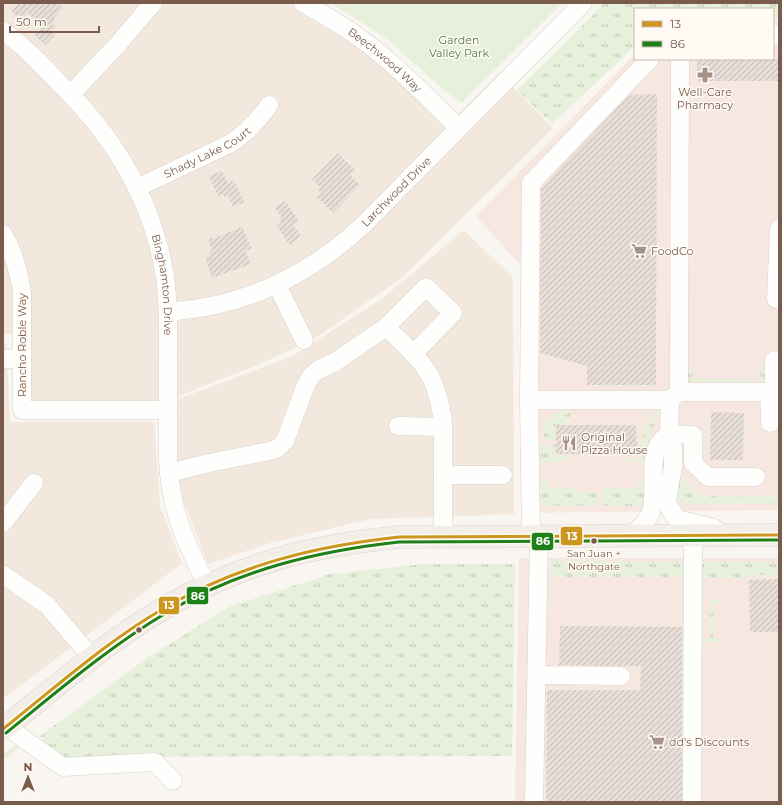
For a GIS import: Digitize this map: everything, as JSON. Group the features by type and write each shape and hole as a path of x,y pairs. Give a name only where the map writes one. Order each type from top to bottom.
{"main road":[{"path":"5,728 92,658 145,620 177,601 207,586 271,561 316,549 353,542 399,537 779,535"}],"street":[{"path":"71,94 119,43 152,3"},
{"name":"Beechwood Way","path":"303,3 362,39 396,67 459,128"},
{"name":"Larchwood Drive","path":"168,312 218,304 248,296 277,285 304,271 346,241 583,3"},
{"name":"Binghamton Drive","path":"3,31 22,46 71,94 103,130 122,159 147,210 157,243 164,276 168,312 169,472 178,518 186,540 207,586"},
{"path":"534,802 537,675 535,536 529,400 531,183 649,60"},
{"path":"680,60 674,396 669,436 673,448 673,466 667,500 669,507 677,519 702,526 747,535"},
{"name":"Shady Lake Court","path":"137,188 229,144 253,125 269,105"},
{"path":"776,299 779,264 779,229"},
{"name":"Rancho Roble Way","path":"3,234 14,257 22,293 22,410 168,410"},
{"path":"277,285 304,340"},
{"path":"169,472 274,450 279,447 285,441 306,384 311,376 318,370 335,362 386,327 426,287 453,313 413,354"},
{"path":"386,327 426,368 441,405 443,427 443,536"},
{"path":"3,358 22,358"},
{"path":"770,423 774,392 774,360"},
{"path":"529,400 774,392"},
{"path":"398,426 443,427"},
{"path":"631,535 641,527 651,511 652,470 660,443 669,436 693,435 693,463 708,478 756,478"},
{"path":"443,475 503,475"},
{"path":"3,523 34,483"},
{"path":"692,802 693,535"},
{"path":"3,575 48,605 92,658"},
{"path":"537,675 621,676"},
{"path":"5,728 63,767 155,762 173,781"}],"shaded area":[{"path":"3,3 319,3 456,116 499,73 553,128 403,277 314,339 260,364 173,398 145,402 27,402 28,334 3,334"},
{"path":"774,23 779,23 779,510 521,513 522,267 476,216 634,55 634,60 774,60"},
{"path":"464,230 513,278 514,514 371,519 270,543 208,564 176,482 173,401 291,357 383,298"},
{"path":"3,343 6,343 10,422 154,422 160,506 182,563 3,699"},
{"path":"519,558 779,558 779,802 515,802"}],"green space":[{"name":"Garden Valley Park","path":"331,3 562,3 462,103 446,92 386,38"},
{"path":"603,3 779,3 779,19 774,19 774,8 634,8 634,47 552,124 517,90 592,16"},
{"path":"688,367 694,379 705,379 711,377 712,379 728,378 729,380 736,380 739,378 742,380 758,380 762,377 757,370 765,370 765,382 689,382 684,376"},
{"path":"570,406 570,421 566,421 566,424 555,425 555,455 566,455 566,461 545,462 537,456 537,444 553,447 554,440 545,438 543,431 544,426 549,418"},
{"path":"659,411 650,435 648,457 643,462 624,461 624,459 642,459 643,424 653,422 654,412"},
{"path":"677,475 702,496 779,496 779,504 686,504 682,501 671,501"},
{"path":"542,478 548,478 550,488 575,488 575,493 600,493 600,505 541,506 541,481"},
{"path":"638,478 646,479 644,505 616,507 612,505 604,505 603,488 638,488"},
{"path":"551,561 683,562 683,577 551,577"},
{"path":"702,562 779,562 779,575 747,575 745,578 703,577"},
{"path":"423,564 515,564 512,756 59,757 40,736 150,656 229,607 330,574"},
{"path":"710,600 721,600 720,603 713,603 713,638 721,639 721,642 701,642 702,639 710,638"},
{"path":"23,739 27,742 3,760 3,754"}],"building":[{"path":"18,3 58,3 63,8 54,18 55,19 52,23 56,27 51,31 55,35 45,45 35,35 42,27 28,13 21,20 11,11"},
{"path":"779,59 779,81 697,81 697,60"},
{"path":"657,94 656,385 587,385 587,366 540,353 541,189 562,165 630,95"},
{"path":"338,153 355,170 350,175 360,185 333,213 317,197 321,193 318,190 321,188 312,179"},
{"path":"222,171 228,183 234,181 244,202 233,207 228,196 225,198 223,194 218,196 209,176"},
{"path":"285,201 299,221 293,225 301,236 290,245 277,227 281,223 279,220 282,218 275,208"},
{"path":"242,227 252,249 245,251 251,264 212,278 205,257 210,255 209,252 212,251 208,239"},
{"path":"711,412 744,413 743,460 710,460"},
{"path":"556,425 636,425 637,454 556,454"},
{"path":"779,579 779,632 750,632 749,580"},
{"path":"560,626 682,627 682,802 546,802 547,690 640,690 641,666 559,665"}],"transit line":[{"name":"13","path":"3,729 102,649 144,620 166,607 221,580 250,569 308,552 337,546 399,537 779,535"},
{"name":"86","path":"6,733 104,655 124,640 166,613 221,585 250,574 308,557 399,542 779,540"}],"place":[{"name":"Well-Care Pharmacy","path":"705,75"},
{"name":"FoodCo","path":"639,251"},
{"name":"Original Pizza House","path":"569,443"},
{"name":"San Juan + Northgate","path":"594,541"},
{"name":"dd's Discounts","path":"657,742"}]}
